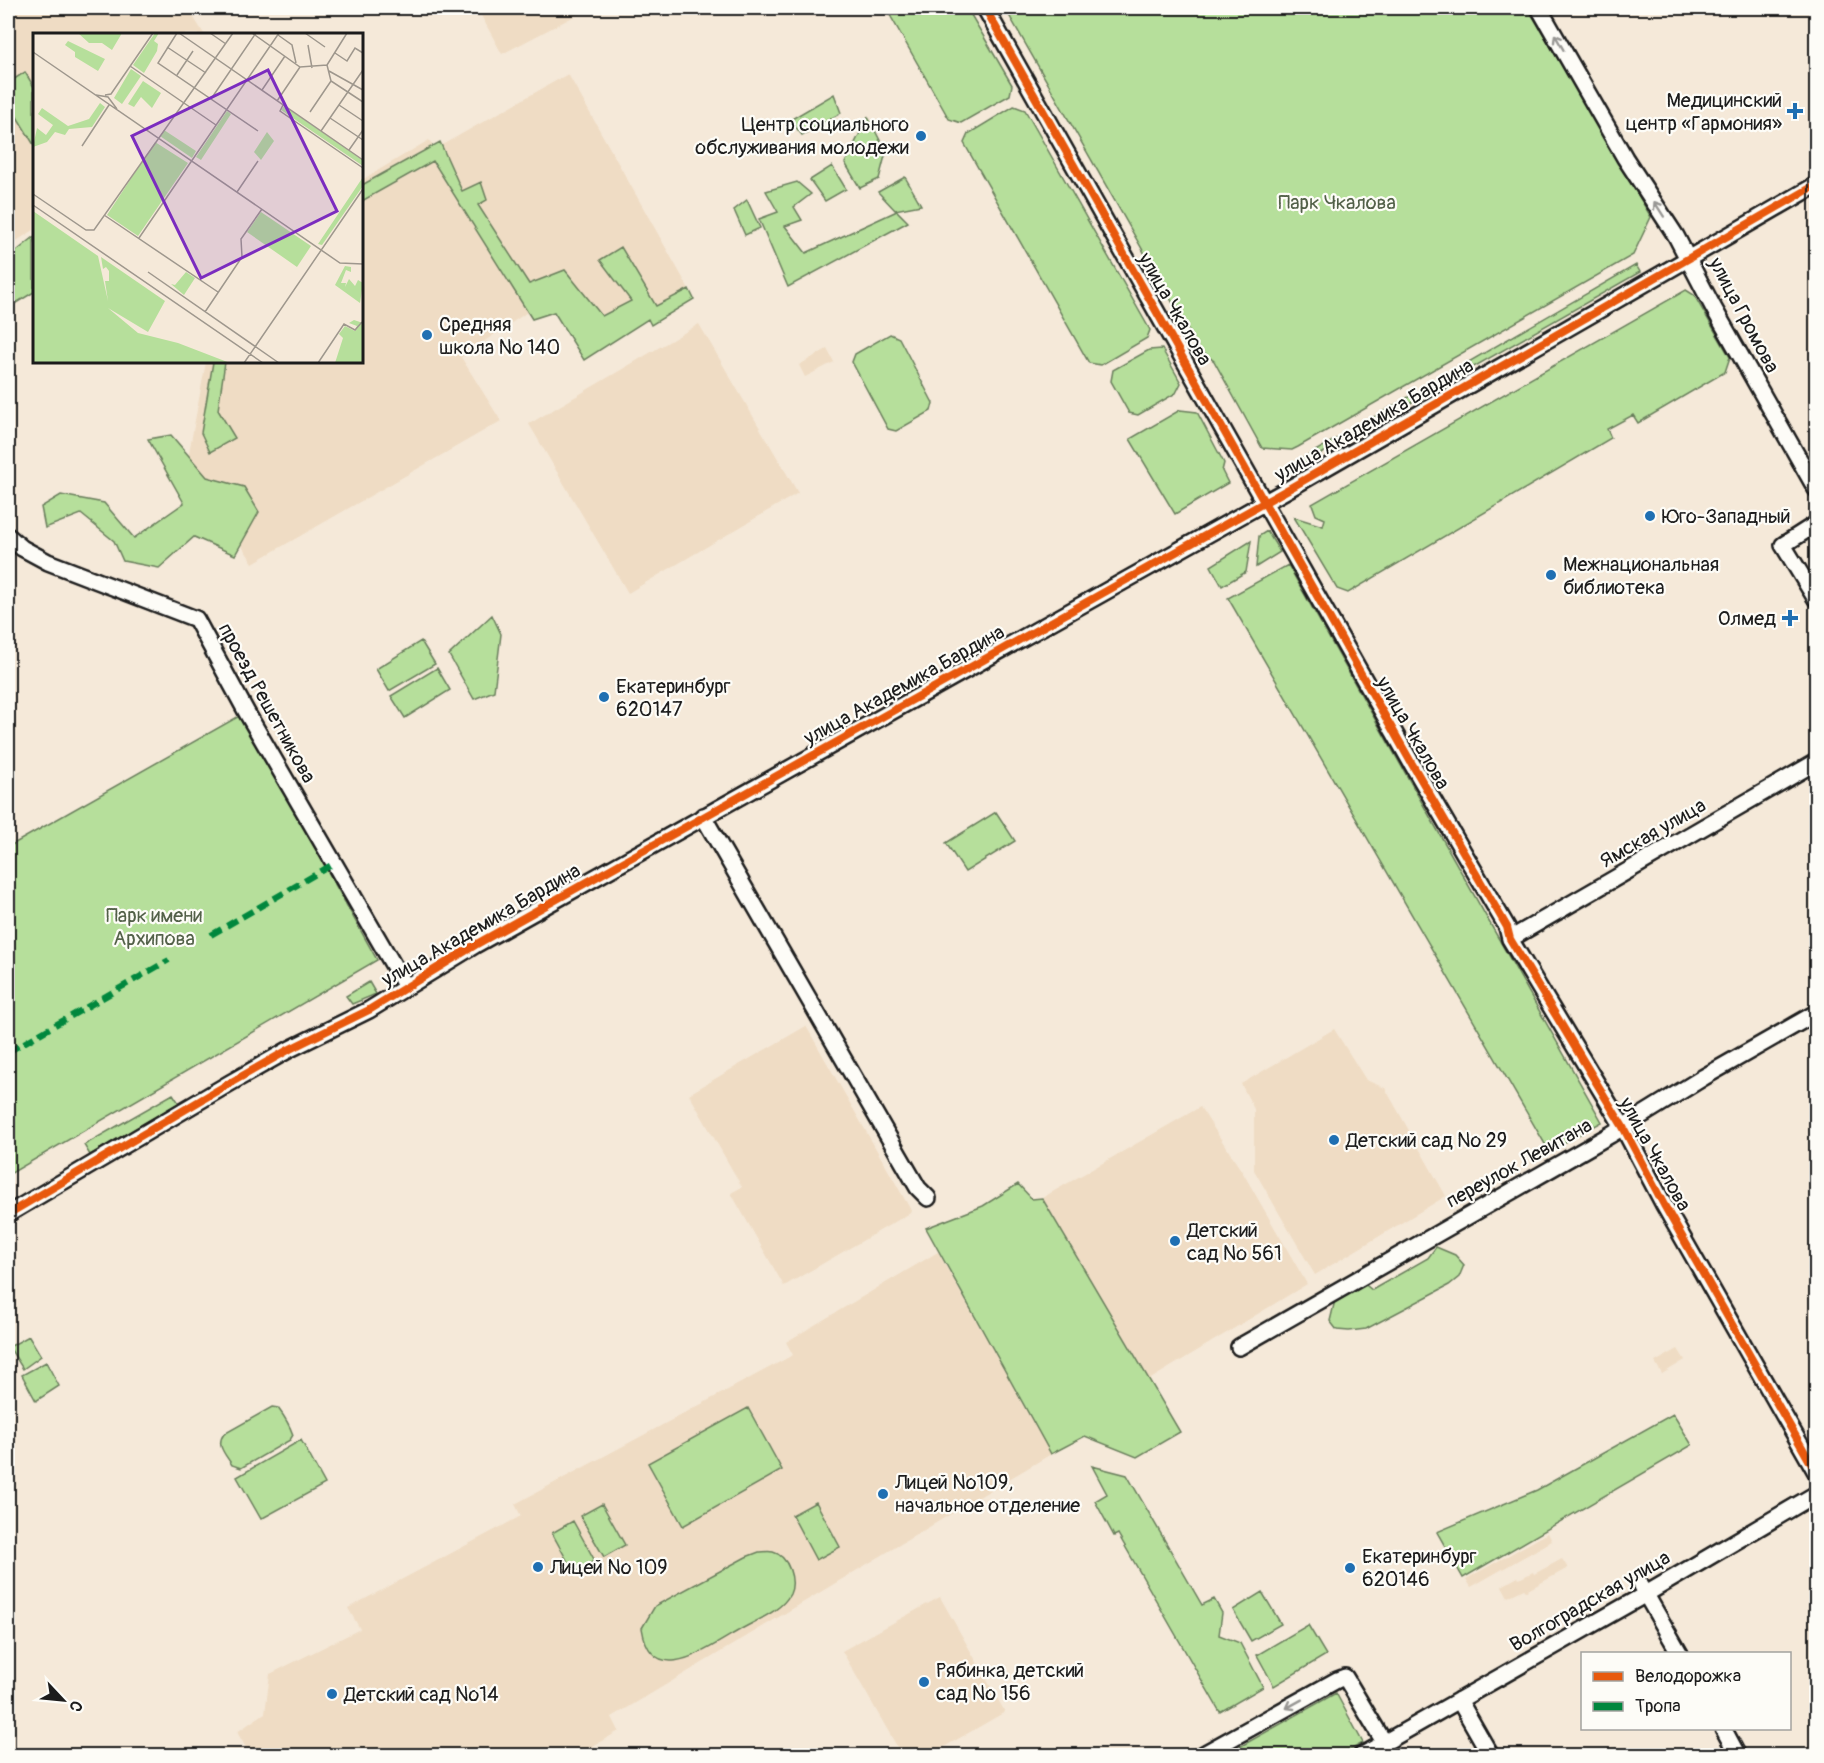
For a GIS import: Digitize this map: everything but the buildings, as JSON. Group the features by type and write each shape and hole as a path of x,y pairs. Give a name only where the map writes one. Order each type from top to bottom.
{"street":[{"name":"улица Чкалова","path":"985,8 1412,764 1507,927 1510,939 1623,1127 1664,1205 1816,1472"},
{"name":"улица Громова","path":"1539,8 1625,158 1689,259 1713,307 1816,489"},
{"name":"улица Академика Бардина","path":"8,1214 230,1083 290,1049 350,1021 475,945 1265,502 1816,185"},
{"path":"1816,524 1783,545 1816,599"},
{"name":"проезд Решетникова","path":"8,536 22,549 48,562 196,619 247,713 406,987"},
{"name":"Ямская улица","path":"1510,939 1816,762"},
{"path":"703,816 918,1188 928,1197"},
{"name":"переулок Левитана","path":"1239,1347 1623,1127 1704,1077 1814,1019"},
{"name":"Волгоградская улица","path":"1361,1755 1459,1700 1644,1590 1816,1494"},
{"path":"1644,1590 1679,1652"},
{"path":"1200,1755 1346,1677 1384,1742"},
{"path":"1459,1700 1491,1755"},
{"path":"1724,1730 1738,1755"}],"shaded area":[{"path":"8,8 188,8 203,33 33,33 33,231 8,246"},
{"path":"477,8 590,8 502,54"},
{"name":"Средняя школа № 140","path":"568,74 689,289 600,339 571,288 526,313 461,357 501,421 253,563 187,463 206,363 363,363 363,179 429,140 435,149"},
{"path":"699,324 798,493 628,593 529,424"},
{"path":"827,349 834,362 805,377 799,365"},
{"path":"806,1026 912,1212 784,1286 731,1193 742,1187 689,1094"},
{"name":"Детский сад № 29","path":"1334,1029 1366,1080 1385,1088 1446,1196 1315,1275 1254,1170 1254,1109 1241,1084"},
{"name":"Детский сад № 561","path":"1200,1107 1243,1173 1307,1284 1149,1380 1042,1198"},
{"path":"938,1252 1051,1454 612,1717 619,1731 577,1755 250,1755 237,1732 265,1713 270,1674 360,1629 348,1608 521,1516 515,1504 793,1355 786,1342"},
{"path":"1678,1349 1685,1360 1662,1374 1655,1362"},
{"path":"1548,1533 1552,1541 1471,1587 1466,1579"},
{"path":"1562,1559 1568,1568 1526,1591 1524,1589 1508,1597 1502,1586 1518,1577 1519,1579 1533,1572 1534,1574"},
{"name":"Рябинка, детский сад № 156","path":"940,1597 1005,1712 930,1755 902,1755 842,1651"}],"green space":[{"path":"886,8 967,8 1012,85 1010,95 961,123 949,119"},
{"name":"Парк Чкалова","path":"1005,8 1528,8 1651,217 1633,255 1298,447 1292,450 1262,448 1214,361 1199,349"},
{"path":"25,72 33,85 33,143 8,102 8,83"},
{"path":"834,94 841,113 802,135 790,120"},
{"path":"1014,106 1025,110 1150,330 1147,338 1101,365 1089,363 964,143 968,134"},
{"path":"868,117 886,152 879,179 860,188 845,163"},
{"path":"440,142 462,191 481,182 487,200 478,205 529,284 565,270 602,316 631,301 600,260 621,247 656,306 689,289 694,299 651,325 648,319 584,360 554,312 532,319 433,161 363,200 363,184"},
{"path":"832,166 846,189 825,201 810,180"},
{"path":"905,177 921,205 895,210 878,192"},
{"path":"797,182 811,194 794,207 802,220 785,226 806,253 897,211 908,222 788,287 759,219 778,212 766,191"},
{"path":"747,200 760,228 745,235 734,210"},
{"path":"33,238 33,293 8,308 8,288 11,286 8,280 8,258"},
{"path":"1636,265 1640,272 1300,466 1298,461"},
{"path":"1686,290 1694,295 1730,357 1725,372 1638,423 1633,415 1607,429 1611,438 1348,593 1337,589 1294,517 1323,526 1325,519 1316,515 1312,504"},
{"path":"890,334 899,338 933,403 931,411 896,431 888,429 852,362 855,354"},
{"path":"1162,349 1181,383 1176,393 1138,415 1129,413 1111,381 1113,370 1149,350"},
{"path":"213,363 225,363 218,410 235,438 210,452 201,433"},
{"path":"1180,410 1197,412 1224,463 1222,471 1228,483 1175,514 1130,439"},
{"path":"171,435 207,477 244,487 259,512 235,555 194,537 159,568 123,561 114,541 81,514 45,528 41,507 61,495 104,503 134,538 184,503 148,439"},
{"path":"1267,531 1280,552 1256,567 1259,536"},
{"path":"1251,541 1246,572 1222,586 1211,566"},
{"path":"1288,565 1602,1122 1549,1151 1228,598"},
{"path":"492,615 501,634 494,691 474,699 449,655"},
{"path":"421,641 435,664 389,691 376,669"},
{"path":"437,668 450,690 405,718 391,696"},
{"name":"Парк имени Архипова","path":"241,715 377,960 8,1175 8,847"},
{"path":"996,812 1015,841 965,872 946,843"},
{"path":"369,982 376,994 352,1004 346,996"},
{"path":"173,1094 179,1103 90,1155 84,1145"},
{"path":"1018,1184 1032,1199 1042,1198 1180,1432 1137,1457 1085,1436 1051,1454 926,1228 983,1206"},
{"path":"1436,1247 1455,1255 1464,1265 1459,1277 1449,1285 1366,1329 1337,1330 1330,1321 1336,1296 1362,1282 1372,1290 1428,1258"},
{"path":"29,1336 41,1356 23,1369 9,1347"},
{"path":"46,1362 59,1386 36,1401 22,1375"},
{"path":"272,1407 278,1408 287,1421 293,1435 290,1440 241,1468 232,1465 221,1446 224,1434"},
{"path":"748,1408 782,1470 683,1526 648,1463"},
{"path":"1673,1414 1692,1445 1463,1578 1437,1532 1537,1490"},
{"path":"301,1440 325,1484 261,1519 237,1477"},
{"path":"1092,1466 1127,1475 1202,1605 1214,1599 1222,1613 1219,1635 1240,1643 1263,1687 1220,1712 1118,1534 1114,1536 1095,1501 1107,1494"},
{"path":"816,1502 840,1547 816,1560 792,1515"},
{"path":"602,1504 625,1545 604,1557 580,1516"},
{"path":"573,1521 595,1561 574,1573 552,1533"},
{"path":"759,1552 779,1554 787,1564 792,1589 786,1600 767,1616 696,1654 682,1660 668,1661 657,1657 648,1647 642,1628 655,1606"},
{"path":"1262,1592 1281,1624 1251,1641 1233,1610"},
{"path":"1308,1625 1326,1655 1274,1686 1257,1655"},
{"path":"1336,1693 1363,1743 1341,1755 1225,1755"}],"marked path":[{"path":"211,935 335,863"},
{"path":"8,1052 169,960"}],"cycle path":[{"path":"985,8 1412,764 1507,927 1510,939 1623,1127 1664,1205 1816,1472"},
{"path":"8,1214 230,1083 290,1049 369,1010 475,945 1292,487 1816,185"}],"place":[{"name":"Медицинский центр «Гармония»","path":"1795,111"},
{"name":"Центр социального обслуживания молодежи","path":"921,136"},
{"name":"Средняя школа № 140","path":"427,335"},
{"name":"Юго-Западный","path":"1650,516"},
{"name":"Межнациональная библиотека","path":"1551,575"},
{"name":"Олмед","path":"1790,618"},
{"name":"Екатеринбург 620147","path":"604,697"},
{"name":"Детский сад № 29","path":"1334,1140"},
{"name":"Детский сад № 561","path":"1175,1241"},
{"name":"Лицей №109, начальное отделение","path":"883,1494"},
{"name":"Лицей № 109","path":"538,1567"},
{"name":"Екатеринбург 620146","path":"1350,1568"},
{"name":"Рябинка, детский сад № 156","path":"924,1682"},
{"name":"Детский сад №14","path":"332,1694"}]}
